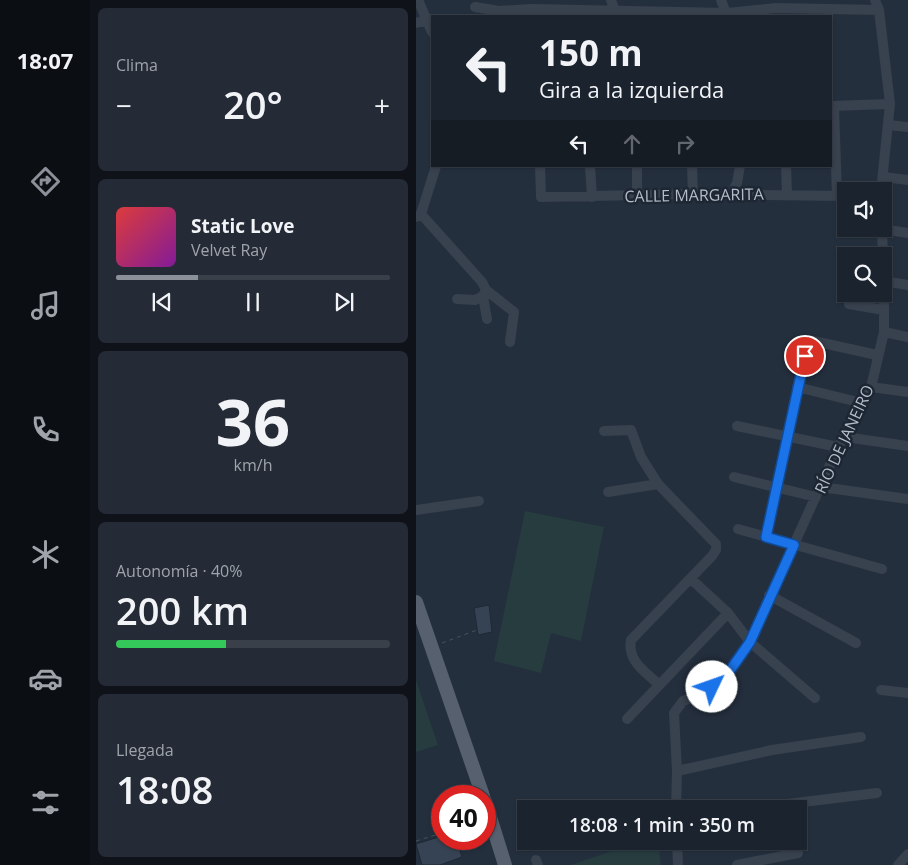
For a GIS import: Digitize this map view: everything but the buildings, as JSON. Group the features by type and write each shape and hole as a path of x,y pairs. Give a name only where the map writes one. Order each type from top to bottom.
{"main road":[{"path":"416,602 479,785"},
{"path":"496,836 505,865"}],"street":[{"path":"418,0 431,29"},
{"path":"612,0 615,11"},
{"path":"662,0 666,12"},
{"path":"721,0 727,15"},
{"path":"474,7 499,11 526,8 581,13 615,11 631,14 666,12 727,15 776,8 826,5 877,5 890,104 883,182"},
{"path":"416,24 428,20"},
{"path":"841,182 833,106 890,104"},
{"path":"888,125 908,127"},
{"path":"436,167 418,216 482,282 487,319"},
{"name":"CALLE MARGARITA","path":"540,167 541,197 693,194 731,196 787,194 837,196"},
{"path":"590,167 592,197"},
{"path":"637,167 637,196"},
{"path":"692,167 693,194"},
{"path":"731,196 737,183 740,167"},
{"path":"786,167 787,194"},
{"path":"884,176 908,180"},
{"path":"892,231 908,233"},
{"path":"892,283 908,285"},
{"path":"457,299 475,300 484,293"},
{"path":"484,293 514,312 510,342"},
{"name":"RÍO DE JANEIRO","path":"677,771 674,713 677,707 724,679 750,642 769,595 794,545 838,447 870,387 884,332 884,302"},
{"path":"849,304 884,310"},
{"path":"884,332 908,337"},
{"path":"766,537 797,387 809,340 878,355"},
{"path":"797,387 862,403"},
{"path":"870,387 908,392"},
{"path":"737,426 838,447"},
{"path":"604,431 631,430 641,457 658,484 716,544 716,550 712,556 631,640 629,651 634,660 659,685"},
{"path":"844,437 908,446"},
{"path":"734,477 816,497"},
{"path":"608,492 658,484"},
{"path":"821,487 908,499"},
{"path":"416,510 479,501"},
{"path":"738,529 882,569"},
{"path":"691,579 728,613 750,642 815,698"},
{"path":"769,595 856,643"},
{"path":"627,719 728,613"},
{"path":"897,692 908,685"},
{"path":"881,690 908,692"},
{"path":"676,800 677,771 772,750 861,738"},
{"path":"807,801 877,792"},
{"path":"677,850 678,865"},
{"path":"737,865 798,853"},
{"path":"898,865 908,854"}],"path":[{"path":"432,647 477,630"},
{"path":"416,842 431,837"}],"green space":[{"path":"525,511 604,527 581,641 551,633 541,673 494,661"},
{"path":"416,680 438,745 416,752"},
{"path":"615,850 659,850 661,865 571,865"}],"route":[{"path":"712,687 724,679 750,642 769,595 794,545 766,537 805,356"}]}
